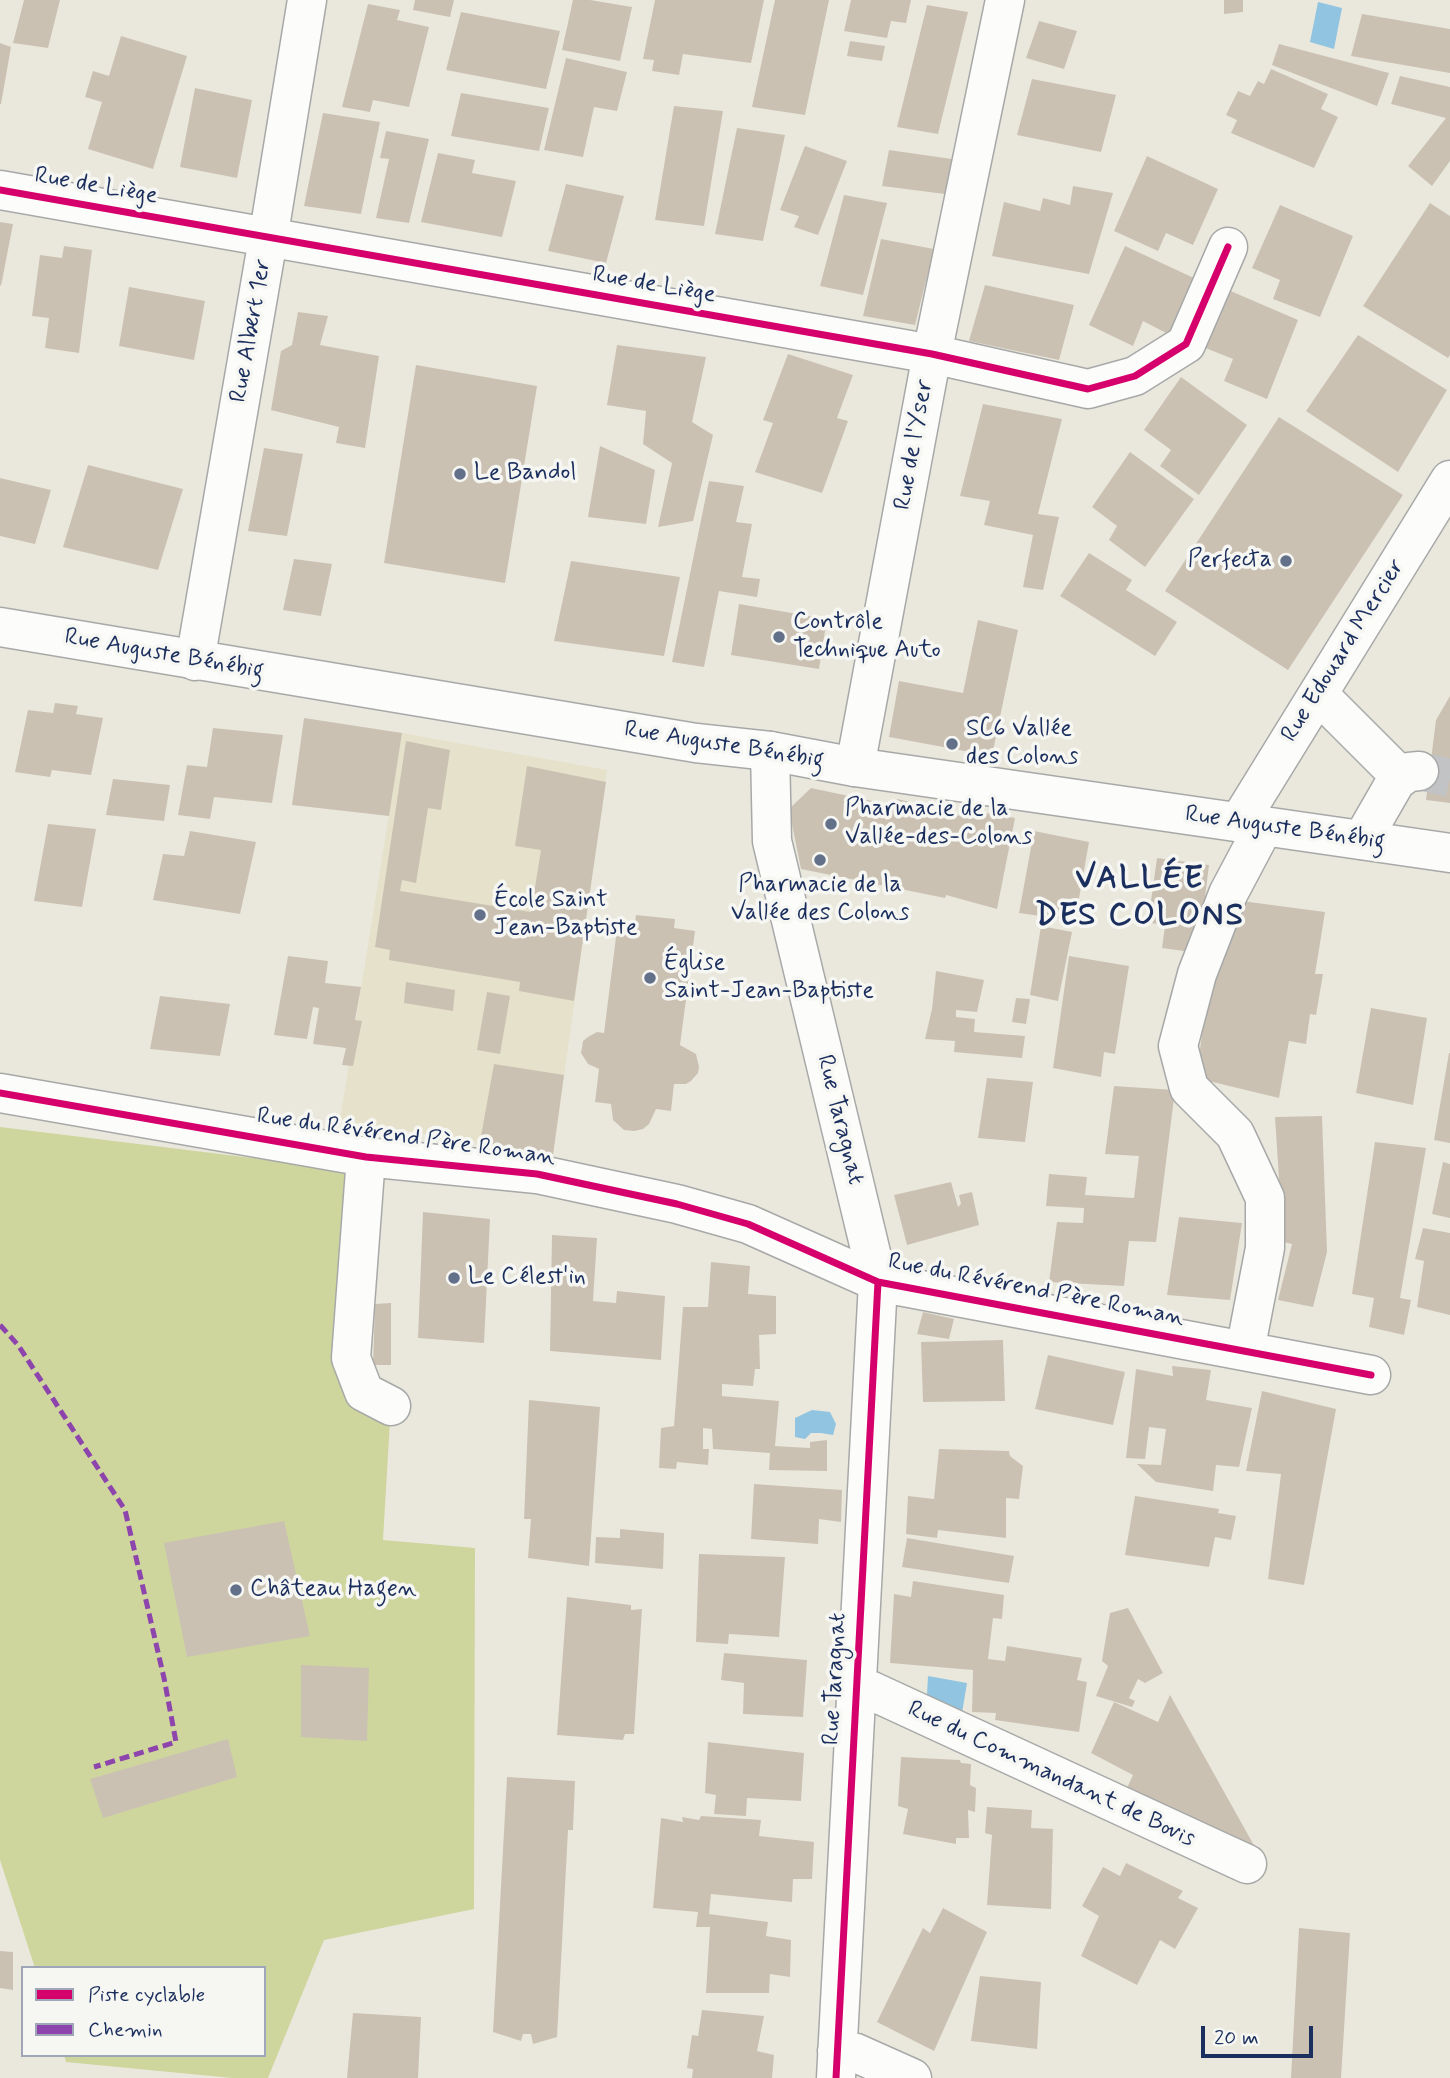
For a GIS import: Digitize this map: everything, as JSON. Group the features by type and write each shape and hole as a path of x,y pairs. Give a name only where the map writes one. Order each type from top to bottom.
{"street":[{"name":"Rue Albert 1er","path":"195,661 307,0"},
{"name":"Rue de l'Yser","path":"855,767 932,354 1005,0"},
{"name":"Rue de Liège","path":"0,190 932,354 1088,389 1135,376 1186,344 1228,247"},
{"name":"Rue Edouard Mercier","path":"1245,1351 1265,1248 1265,1198 1235,1134 1189,1088 1178,1046 1198,974 1251,824 1318,694 1450,480"},
{"name":"Rue Auguste Bénébig","path":"0,627 696,743 770,751 855,767 1450,853"},
{"path":"1318,694 1410,774 1362,840"},
{"name":"Rue Taragnat","path":"770,751 772,841 878,1282 836,2064"},
{"name":"Rue du Révérend Père Roman","path":"0,1093 366,1157 537,1174 677,1204 748,1224 878,1282 1371,1375"},
{"path":"366,1157 351,1358 364,1392 391,1406"},
{"name":"Rue du Commandant de Bovis","path":"855,1688 872,1691 1247,1864"},
{"path":"836,2064 856,2053 912,2078"}],"shaded area":[{"name":"École Saint Jean-Baptiste","path":"402,733 607,770 553,1155 340,1120"}],"green space":[{"path":"0,1127 350,1170 339,1363 390,1421 383,1540 475,1548 474,1909 324,1940 268,2078 232,2078 66,2062 65,2057 266,2057 266,1966 34,1966 0,1860"}],"water":[{"path":"1318,2 1342,8 1334,49 1310,42"},
{"path":"812,1410 830,1412 836,1424 833,1435 811,1433 805,1439 795,1437 795,1418"},
{"path":"928,1676 967,1683 962,1713 927,1695"}],"building":[{"path":"24,0 60,0 48,48 13,43"},
{"path":"415,0 454,0 450,17 413,10"},
{"path":"573,0 632,7 620,61 562,50"},
{"path":"655,0 764,0 751,63 683,54 679,75 652,71 654,60 643,59"},
{"path":"775,0 829,0 805,115 752,107"},
{"path":"851,0 911,0 906,23 891,21 887,38 844,31"},
{"path":"1224,0 1243,0 1243,12 1224,14"},
{"path":"368,4 400,10 397,20 429,27 409,107 373,100 370,112 342,107"},
{"path":"927,5 968,12 938,134 897,127"},
{"path":"461,12 560,31 546,89 446,70"},
{"path":"1362,14 1450,29 1450,73 1351,56"},
{"path":"1039,21 1077,31 1064,69 1026,58"},
{"path":"121,36 187,56 153,169 88,149 102,102 85,97 93,71 109,76"},
{"path":"850,41 885,46 882,61 847,56"},
{"path":"0,43 11,47 1,104 0,104"},
{"path":"1279,44 1389,73 1377,106 1272,65"},
{"path":"566,58 627,72 617,111 594,107 583,157 544,150"},
{"path":"1271,69 1328,94 1321,109 1338,117 1314,168 1231,133 1237,120 1226,115 1238,91 1250,96 1258,81 1264,84"},
{"path":"1400,76 1450,87 1450,161 1432,186 1408,166 1446,118 1391,104"},
{"path":"1032,79 1116,95 1101,152 1017,135"},
{"path":"195,88 252,100 237,178 180,167"},
{"path":"461,93 549,108 539,151 451,136"},
{"path":"674,106 723,111 704,226 655,220"},
{"path":"323,113 380,122 361,214 304,206"},
{"path":"737,128 785,135 763,241 715,234"},
{"path":"386,131 429,139 409,223 376,218 389,159 380,158"},
{"path":"805,146 847,161 818,235 794,227 799,216 780,210"},
{"path":"889,150 952,159 945,194 882,186"},
{"path":"438,153 475,160 472,173 516,181 502,237 421,222"},
{"path":"1147,156 1218,189 1193,245 1166,233 1158,251 1114,231"},
{"path":"566,184 624,196 606,263 548,251"},
{"path":"1073,186 1113,193 1089,274 992,256 1004,202 1040,211 1043,198 1070,205"},
{"path":"844,195 887,203 863,295 820,286"},
{"path":"1430,203 1450,216 1448,358 1363,306"},
{"path":"1280,205 1353,236 1320,317 1273,299 1280,280 1252,268"},
{"path":"0,222 13,224 1,286 0,285"},
{"path":"881,239 934,249 915,325 863,316"},
{"path":"64,246 92,250 79,353 45,348 49,318 32,316 40,255 62,258"},
{"path":"1125,246 1196,279 1170,335 1143,321 1133,346 1089,325"},
{"path":"985,285 1074,305 1059,360 969,341"},
{"path":"129,287 205,301 194,360 119,346"},
{"path":"1226,289 1298,320 1267,399 1224,381 1233,359 1203,347"},
{"path":"298,312 328,316 320,345 379,356 365,448 336,443 339,427 271,410 281,351 292,345"},
{"path":"1358,335 1447,390 1398,472 1306,411"},
{"path":"617,345 706,357 692,422 713,435 693,521 658,527 672,463 643,444 646,411 607,405"},
{"path":"788,354 853,375 837,418 848,421 822,493 755,472 773,423 763,420"},
{"name":"Le Bandol","path":"416,365 537,386 505,583 384,563"},
{"path":"1181,377 1247,425 1199,495 1160,466 1171,450 1144,430"},
{"path":"983,404 1062,419 1038,514 1059,517 1043,590 1023,587 1033,535 984,525 990,501 960,496"},
{"path":"1279,417 1403,495 1288,670 1165,591"},
{"path":"600,446 655,470 646,524 588,517"},
{"path":"264,448 303,454 287,536 248,531"},
{"path":"1130,452 1194,499 1145,567 1109,540 1117,526 1092,507"},
{"path":"88,465 183,489 158,570 63,547"},
{"path":"0,478 51,490 35,544 0,536"},
{"path":"709,481 744,486 736,522 752,524 742,577 760,579 757,597 719,591 704,667 672,662"},
{"path":"1089,553 1132,580 1126,590 1177,622 1155,656 1060,596"},
{"path":"294,559 332,564 321,616 283,610"},
{"path":"571,561 680,577 664,656 554,641"},
{"name":"Contrôle Technique Auto","path":"739,604 827,619 819,669 731,655"},
{"path":"978,620 1018,630 992,756 889,737 899,681 963,693"},
{"path":"1450,696 1450,803 1426,800 1436,720"},
{"path":"55,703 78,706 76,714 103,718 91,775 52,770 50,777 15,772 28,710 53,713"},
{"path":"304,718 402,733 389,816 292,805"},
{"path":"213,728 283,735 272,803 214,797 210,819 178,815 187,765 207,767"},
{"path":"406,741 450,750 441,810 428,808 416,883 402,880 400,891 531,912 541,850 515,846 527,766 606,782 574,1001 519,991 520,982 389,960 390,950 375,947"},
{"path":"113,779 170,785 164,821 106,815"},
{"path":"811,788 896,806 897,799 937,808 936,812 962,816 963,809 1015,818 997,909 946,895 945,898 801,869 789,809"},
{"path":"48,824 96,829 82,907 34,901"},
{"path":"190,831 256,842 240,914 153,900 163,854 184,856"},
{"path":"1034,831 1089,842 1075,921 1019,913"},
{"path":"1157,858 1209,865 1198,953 1162,948 1165,926 1148,922"},
{"path":"1234,900 1325,912 1315,974 1323,974 1316,1015 1310,1014 1306,1044 1289,1041 1279,1098 1196,1078 1213,955"},
{"name":"Église Saint-Jean-Baptiste","path":"636,915 675,919 674,928 695,931 680,1045 696,1054 699,1067 698,1073 691,1081 674,1084 671,1111 656,1109 649,1124 634,1131 624,1130 613,1120 611,1104 595,1102 599,1069 588,1064 581,1053 583,1041 597,1032 604,1033 618,921 635,923"},
{"path":"1041,926 1072,932 1058,1001 1030,995"},
{"path":"288,956 328,961 325,983 361,987 355,1020 362,1021 353,1066 342,1065 346,1048 313,1044 319,1008 313,1007 307,1039 274,1035"},
{"path":"1069,956 1129,966 1115,1054 1104,1052 1101,1077 1053,1068"},
{"path":"936,971 984,980 977,1012 956,1010 956,1017 975,1019 974,1032 1025,1036 1022,1058 954,1052 955,1041 925,1039 932,1009"},
{"path":"406,982 455,990 453,1011 404,1003"},
{"path":"487,992 510,996 500,1054 477,1050"},
{"path":"160,996 230,1004 220,1056 150,1049"},
{"path":"1016,998 1030,999 1026,1024 1012,1022"},
{"path":"1371,1008 1427,1018 1413,1105 1356,1093"},
{"path":"1450,1053 1450,1143 1434,1140"},
{"path":"494,1064 564,1075 553,1155 480,1142"},
{"path":"987,1078 1033,1082 1025,1142 978,1138"},
{"path":"1114,1086 1175,1090 1156,1242 1129,1241 1124,1286 1049,1282 1057,1222 1083,1223 1084,1208 1046,1206 1049,1174 1087,1177 1085,1195 1134,1198 1139,1156 1105,1154"},
{"path":"1322,1116 1327,1252 1313,1307 1278,1300 1292,1244 1283,1242 1275,1117"},
{"path":"1375,1142 1426,1148 1400,1298 1411,1300 1404,1335 1369,1327 1374,1298 1352,1294"},
{"path":"1443,1162 1450,1164 1450,1218 1432,1214"},
{"path":"951,1182 958,1207 961,1204 959,1195 972,1192 979,1225 907,1245 894,1195"},
{"name":"Le Célest'in","path":"423,1212 490,1219 484,1343 418,1338"},
{"path":"1179,1217 1242,1223 1230,1300 1167,1295"},
{"path":"1423,1228 1450,1233 1450,1315 1417,1307 1424,1261 1415,1259"},
{"path":"552,1235 597,1238 593,1301 616,1303 617,1291 665,1296 661,1360 550,1351"},
{"path":"711,1262 750,1266 748,1294 776,1296 776,1334 759,1335 760,1369 755,1369 753,1386 722,1384 722,1396 779,1401 775,1446 810,1448 810,1442 827,1440 827,1471 769,1470 770,1453 713,1449 712,1429 703,1428 703,1449 709,1449 708,1465 677,1462 676,1469 659,1468 661,1428 674,1426 683,1307 708,1307"},
{"path":"391,1303 391,1365 373,1365 375,1304"},
{"path":"923,1312 954,1319 949,1339 917,1334"},
{"path":"1003,1340 1005,1401 923,1402 921,1342"},
{"path":"1048,1355 1125,1372 1113,1425 1035,1409"},
{"path":"1172,1366 1211,1370 1206,1400 1252,1408 1239,1467 1216,1465 1213,1491 1156,1482 1137,1464 1161,1465 1166,1429 1149,1427 1145,1459 1126,1458 1136,1369 1173,1376"},
{"path":"1262,1391 1336,1409 1304,1585 1268,1579 1281,1474 1246,1471"},
{"path":"529,1400 600,1407 589,1566 528,1558 531,1519 524,1519"},
{"path":"939,1449 1009,1451 1010,1456 1023,1466 1019,1499 1006,1498 1006,1538 938,1530 937,1538 906,1534 908,1496 934,1499"},
{"path":"754,1484 842,1490 841,1522 819,1519 818,1544 751,1539"},
{"path":"1135,1496 1219,1509 1218,1513 1236,1516 1231,1540 1215,1537 1209,1567 1125,1555"},
{"name":"Château Hagen","path":"284,1521 310,1636 187,1657 164,1543"},
{"path":"620,1529 664,1533 663,1569 595,1563 596,1537 620,1538"},
{"path":"907,1538 1014,1556 1009,1583 902,1567"},
{"path":"699,1554 785,1557 779,1637 729,1634 728,1644 696,1642"},
{"path":"913,1581 1004,1595 1002,1619 993,1618 988,1659 1005,1661 1007,1646 1082,1658 1077,1680 1087,1682 1079,1732 995,1720 996,1713 972,1712 973,1670 890,1663 894,1594 911,1597"},
{"path":"567,1597 631,1605 631,1610 642,1609 634,1734 625,1734 623,1740 557,1735"},
{"path":"1128,1608 1163,1673 1145,1683 1138,1679 1129,1698 1135,1701 1132,1707 1096,1696 1108,1666 1102,1661 1110,1613"},
{"path":"724,1653 807,1660 803,1717 743,1714 744,1683 721,1680"},
{"path":"301,1665 369,1668 367,1741 301,1737"},
{"path":"1170,1695 1256,1849 1127,1788 1133,1775 1091,1753 1114,1702 1158,1722"},
{"path":"228,1739 237,1777 103,1818 90,1779"},
{"path":"708,1742 804,1753 801,1801 747,1798 746,1816 714,1814 716,1795 705,1793"},
{"path":"901,1757 960,1760 961,1763 971,1764 970,1785 976,1788 975,1812 968,1810 969,1838 956,1838 956,1844 903,1834 908,1809 898,1806"},
{"path":"507,1777 575,1781 573,1830 568,1830 557,2037 533,2044 531,2034 523,2034 521,2041 493,2032"},
{"path":"987,1807 1032,1810 1031,1828 1053,1829 1051,1909 987,1905 992,1835 985,1833"},
{"path":"701,1816 761,1820 759,1836 814,1842 812,1879 793,1879 792,1902 711,1894 709,1914 768,1922 766,1936 791,1940 790,1977 770,1974 769,1993 706,1993 710,1927 696,1927 698,1912 653,1908 661,1818 683,1822 682,1817 699,1820"},
{"path":"1126,1863 1183,1891 1178,1898 1198,1908 1175,1949 1160,1940 1137,1985 1081,1956 1099,1916 1082,1906 1103,1867 1120,1876"},
{"path":"943,1908 987,1932 934,2051 877,2022 923,1928 930,1933"},
{"path":"1299,1928 1350,1933 1341,2078 1291,2078"},
{"path":"0,1951 13,1952 13,1990 0,1988"},
{"path":"980,1976 1041,1982 1037,2049 971,2041"},
{"path":"702,2010 764,2016 757,2051 774,2055 772,2078 692,2078 693,2069 687,2068 692,2035 698,2036"},
{"path":"353,2013 421,2017 418,2078 347,2078"}],"tunnel":[{"path":"1419,771 1450,778"}],"marked path":[{"path":"0,1325 18,1345 125,1510 164,1678 176,1742 94,1767"}],"cycle path":[{"path":"0,190 932,354 1088,389 1135,376 1186,344 1228,247"},
{"path":"0,1093 366,1157 537,1174 677,1204 748,1224 878,1282 1371,1375"},
{"path":"836,2078 878,1282"}],"place":[{"name":"Le Bandol","path":"460,474"},
{"name":"Perfecta","path":"1286,561"},
{"name":"Contrôle Technique Auto","path":"779,637"},
{"name":"SC6 Vallée des Colons","path":"952,744"},
{"name":"Pharmacie de la Vallée-des-Colons","path":"831,824"},
{"name":"Pharmacie de la Vallée des Colons","path":"820,860"},
{"name":"École Saint Jean-Baptiste","path":"480,915"},
{"name":"Église Saint-Jean-Baptiste","path":"650,978"},
{"name":"Le Célest'in","path":"454,1278"},
{"name":"Château Hagen","path":"236,1590"}],"district":[{"name":"VALLÉE DES COLONS","path":"1140,898"}]}
